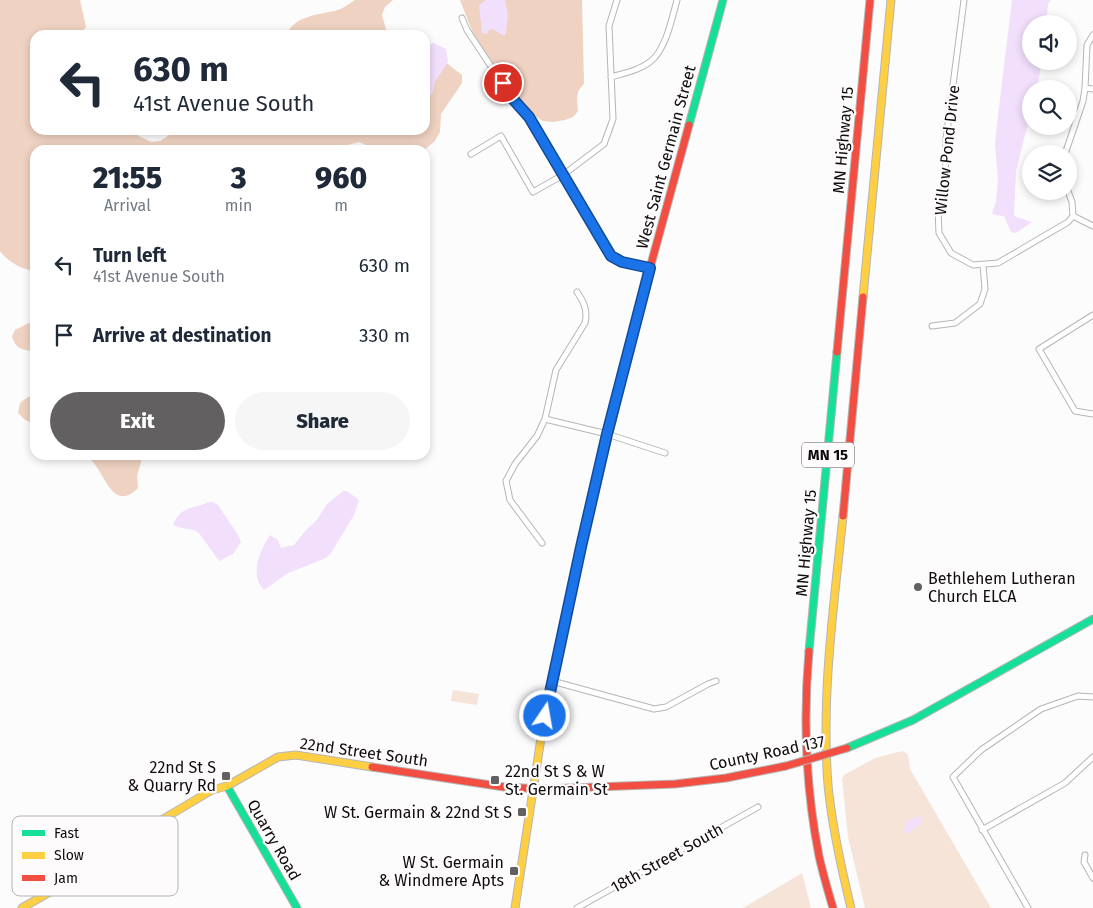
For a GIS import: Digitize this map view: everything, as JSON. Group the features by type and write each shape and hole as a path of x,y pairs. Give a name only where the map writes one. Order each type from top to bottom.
{"main road":[{"name":"West Saint Germain Street","path":"515,908 546,712 581,547 607,434 650,268 723,0"},
{"name":"MN Highway 15","path":"833,908 818,850 809,790 805,729 806,688 870,0"},
{"name":"MN 15","path":"852,908 836,844 828,787 826,709 891,0"},
{"name":"County Road 137","path":"534,789 675,784 726,778 786,766 847,748 913,720 1093,619"},
{"name":"22nd Street South","path":"169,816 212,790 227,786 278,757 296,755 489,785 534,789"},
{"name":"Quarry Road","path":"227,786 297,908"},
{"name":"22nd Street South","path":"22,908 43,896"}],"street":[{"path":"471,154 501,136 533,192 563,174 604,144 614,119 609,26 617,0"},
{"path":"612,77 636,70 652,60 664,42 677,0"},
{"name":"Willow Pond Drive","path":"964,0 946,139 945,191 938,211 940,233 951,253 973,265 998,264 1068,222 1073,216"},
{"path":"462,18 512,98 529,117 611,256 622,262 650,268"},
{"path":"1068,145 1085,88 1086,45 1093,35"},
{"path":"1085,88 1093,89"},
{"path":"1071,200 1073,216 1093,226"},
{"path":"932,326 955,323 980,304 985,289 984,264"},
{"path":"542,543 510,500 506,481 515,464 537,436 545,419 556,370 585,323 587,315 584,301 577,292"},
{"path":"1093,315 1039,348 1075,411 1093,414"},
{"path":"545,419 607,434 665,453"},
{"path":"552,681 654,709 666,707 716,681"},
{"path":"1028,908 953,777 981,750 1041,709 1078,696 1093,697"},
{"path":"982,830 1065,783 1093,758"},
{"name":"18th Street South","path":"577,908 758,807"},
{"path":"1085,855 1084,862 1093,878"}],"shaded area":[{"path":"0,0 80,0 86,27 83,30 30,30 30,135 137,135 151,142 160,141 169,135 430,135 430,53 436,55 462,75 462,83 441,114 440,132 430,145 366,145 359,142 348,145 30,145 30,271 11,262 0,251"},
{"path":"355,0 393,0 385,7 382,15 387,30 289,30 295,23 308,17 345,7"},
{"path":"460,0 582,0 584,84 578,93 578,111 573,117 553,122 543,121 533,115 501,75 474,36"},
{"path":"486,0 505,0 508,14 504,36 493,29 489,30 486,34 482,33 479,5"},
{"path":"1012,0 1051,0 1048,4 1047,15 1022,15 1022,70 1040,70 1039,80 1022,80 1022,135 1025,135 1016,171 1014,215 1032,222 1016,233 1011,232 1004,216 992,213 996,202 998,179 995,144"},
{"path":"434,43 446,49 448,62 435,82 433,92 430,95 430,44"},
{"path":"30,322 30,351 15,344 12,336 15,330"},
{"path":"30,397 30,422 18,413 20,403"},
{"path":"90,460 142,460 137,476 138,488 130,494 123,496 117,494 111,490"},
{"path":"343,491 347,491 359,500 354,515 331,553 326,558 288,573 264,590 257,577 257,570 260,555 270,535 278,540 281,548 294,545 316,521 327,504"},
{"path":"209,502 218,505 241,542 233,554 219,561 199,533 173,525 179,514"},
{"path":"453,690 479,694 477,705 451,701"},
{"path":"902,751 908,754 910,769 991,908 865,908 848,837 842,779 844,775 875,758"},
{"path":"921,816 922,824 910,833 905,833 904,830 908,820"},
{"path":"802,873 811,908 743,908"}],"traffic: fast":[{"path":"689,125 723,0"},
{"path":"809,651 837,352"},
{"path":"562,635 581,547 612,421"},
{"path":"847,748 913,720 1093,619"},
{"path":"227,786 297,908"}],"traffic: slow":[{"path":"863,297 891,0"},
{"path":"843,516 829,650 826,751 832,816 851,908"},
{"path":"515,908 545,712 562,635"},
{"path":"168,816 212,790 227,786 278,757 296,755 372,767"},
{"path":"22,908 43,896"}],"traffic: jam":[{"path":"837,352 870,0"},
{"path":"612,421 641,301 689,125"},
{"path":"843,516 863,297"},
{"path":"809,651 806,728 811,805 819,856 833,908"},
{"path":"786,766 847,748"},
{"path":"372,767 504,787 544,789 675,784 726,778 786,766"}],"place":[{"name":"Bethlehem Lutheran Church ELCA","path":"918,587"},
{"name":"22nd St S & Quarry Rd","path":"226,776"},
{"name":"22nd St S & W St. Germain St","path":"495,780"},
{"name":"W St. Germain & 22nd St S","path":"522,812"},
{"name":"W St. Germain & Windmere Apts","path":"514,871"}],"route":[{"path":"503,83 512,98 529,117 611,256 622,262 650,268 607,434 545,716"}]}
